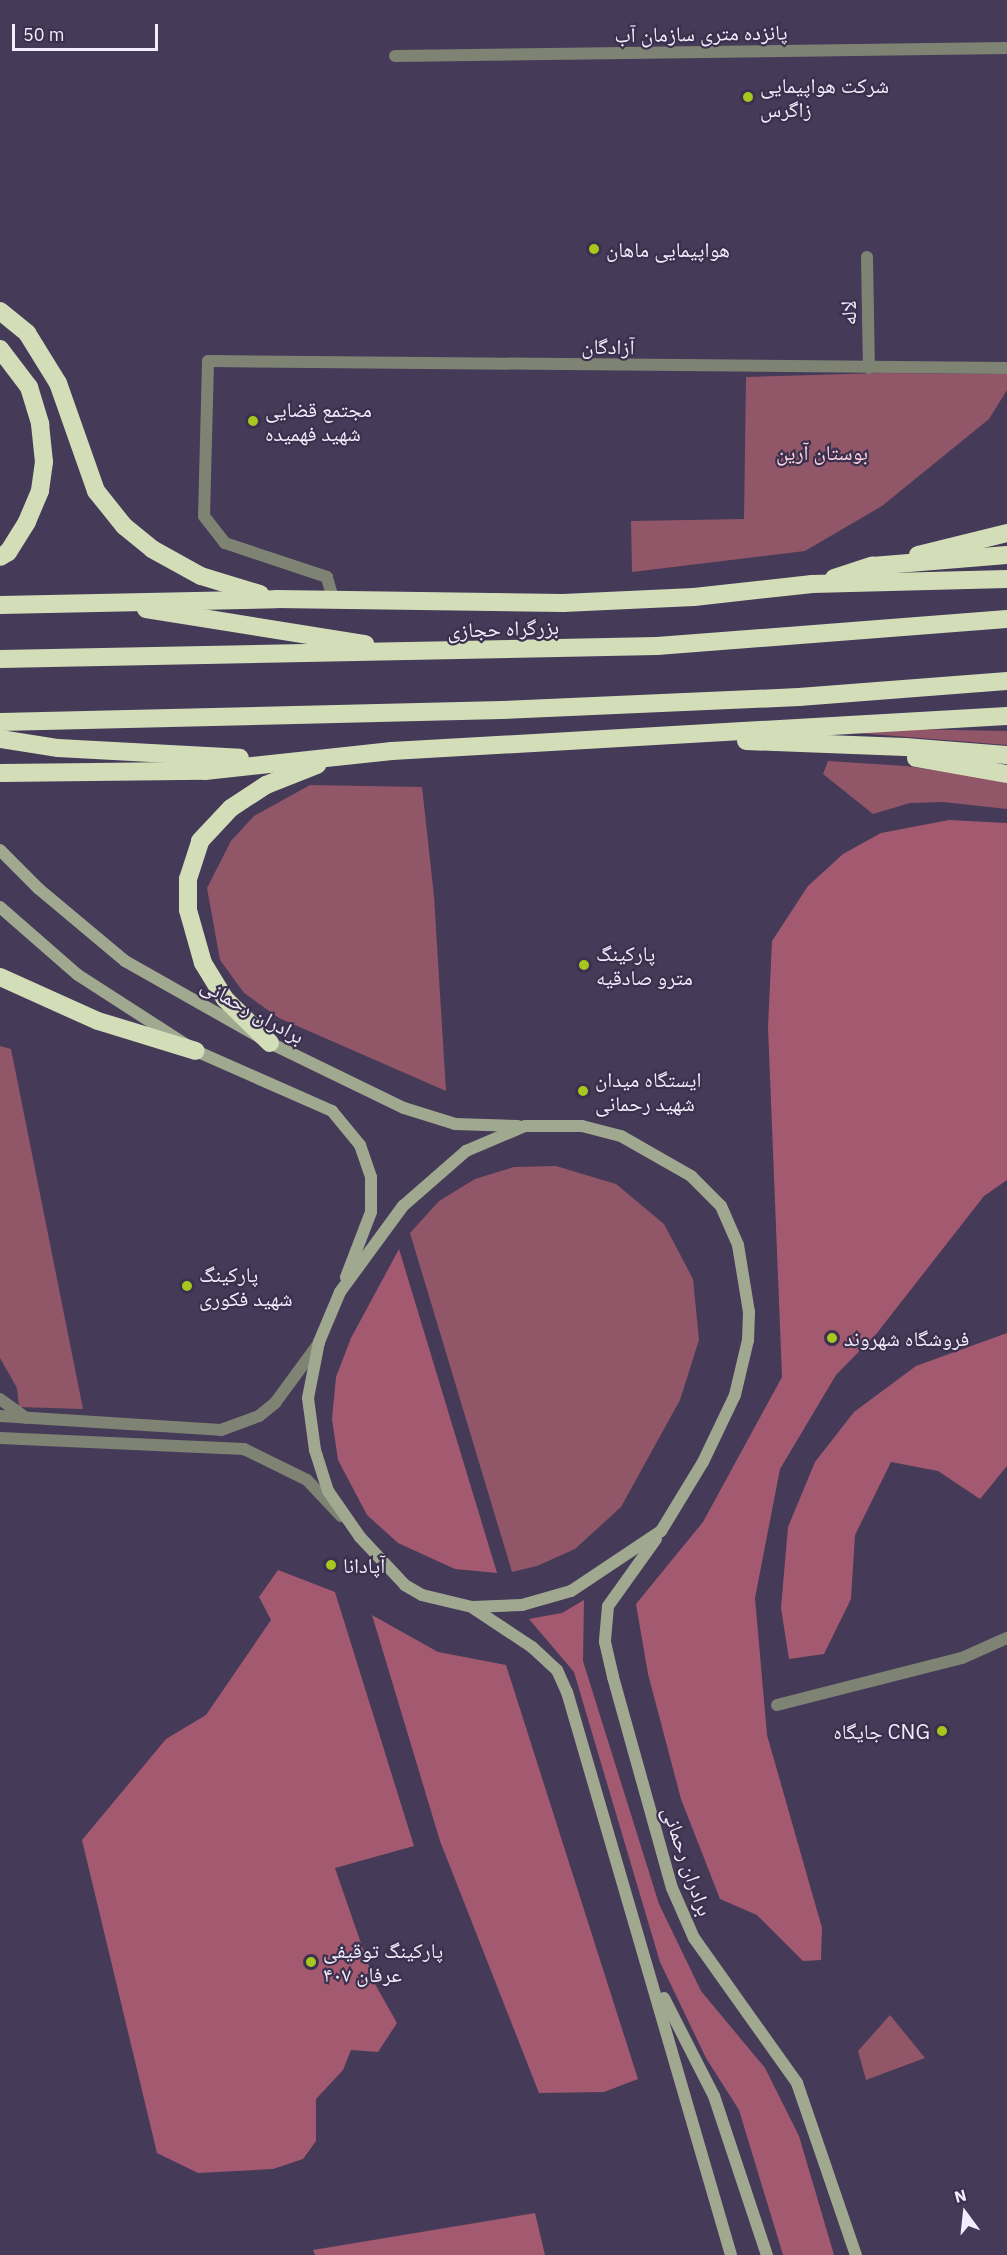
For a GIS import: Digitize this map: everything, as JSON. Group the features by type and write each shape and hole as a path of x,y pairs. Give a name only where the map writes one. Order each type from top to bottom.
{"highway":[{"path":"0,311 27,333 58,382 96,491 124,526 152,549 201,576 276,599"},
{"path":"0,349 29,387 40,424 44,462 40,491 27,522 8,552 0,557"},
{"path":"813,584 872,566 1007,533"},
{"path":"872,566 1007,555"},
{"path":"0,605 98,601 276,599 334,602 563,603 694,597 813,584 1007,579"},
{"path":"98,601 417,652"},
{"name":"بزرگراه حجازی","path":"0,659 657,646 1007,620"},
{"path":"0,722 526,709 799,697 1007,681"},
{"path":"0,773 205,771 286,760 392,751 1007,716"},
{"path":"950,720 1007,726"},
{"path":"621,737 841,744 1007,755"},
{"path":"0,739 58,748 286,760"},
{"path":"841,744 1007,774"},
{"path":"270,1043 225,999 203,963 194,939 188,910 188,879 200,841 231,808 266,785 307,767 392,751"},
{"path":"0,977 98,1021 196,1051"}],"main road":[{"name":"برادران رحمانی","path":"0,850 39,889 125,961 270,1043 404,1107 445,1121 525,1126 582,1126 621,1136 690,1176 721,1206 738,1245 749,1312 748,1340 738,1386 703,1462 661,1531 608,1606 605,1642 672,1888 694,1938 797,2083 856,2255"},
{"path":"0,907 78,975 196,1051 332,1111 360,1145 371,1177 371,1212 319,1342 308,1398 315,1450 328,1491 360,1537 405,1585 422,1595 472,1607 522,1605 571,1591 661,1531"},
{"path":"340,1292 403,1206 428,1183 466,1151 525,1126"},
{"path":"472,1607 532,1647 557,1670 567,1692 653,1976 731,2255"},
{"path":"653,1976 714,2096 767,2255"}],"street":[{"name":"پانزده متری سازمان آب","path":"395,57 1007,48"},
{"name":"لاله","path":"867,257 869,368"},
{"name":"آزادگان","path":"334,602 327,577 225,543 204,516 208,361 1007,368"},
{"path":"0,1416 30,1420 221,1430 259,1416 274,1403 319,1342"},
{"path":"0,1399 30,1420"},
{"path":"0,1438 244,1449 307,1480 360,1537"},
{"path":"777,1705 962,1658 1007,1638"}],"green space":[{"name":"بوستان آرین","path":"882,373 1007,374 1007,390 989,419 882,506 805,551 632,572 631,521 744,519 746,377"},
{"path":"902,729 1007,731 1007,745 858,733"},
{"path":"828,761 906,766 1007,781 1007,809 943,802 910,803 873,814 823,774"},
{"path":"310,785 422,787 434,896 446,1091 279,1018 244,993 220,960 207,888 231,841 254,816"},
{"path":"0,1046 11,1049 83,1409 19,1407 17,1388 0,1358"},
{"path":"556,1166 616,1184 664,1224 693,1279 699,1340 680,1400 621,1507 575,1549 537,1566 512,1572 410,1233 439,1201 475,1179 514,1167"},
{"path":"890,2015 925,2058 866,2080 858,2051"}],"shaded area":[{"path":"949,820 1007,823 1007,1180 984,1196 877,1333 836,1375 780,1469 755,1598 767,1735 822,1928 821,1960 803,1961 757,1915 720,1899 681,1799 648,1674 636,1604 703,1522 782,1377 768,1027 772,941 808,886 843,854 881,833"},
{"path":"399,1249 497,1573 455,1569 398,1543 367,1515 338,1460 332,1419 336,1377 351,1338"},
{"path":"1007,1333 1007,1466 980,1499 938,1471 891,1462 855,1535 851,1599 824,1654 789,1659 781,1608 788,1527 815,1462 854,1412 916,1366"},
{"path":"278,1570 335,1592 414,1846 335,1868 375,1984 397,2023 378,2052 351,2050 343,2070 316,2099 316,2141 303,2159 273,2169 198,2173 157,2153 82,1840 166,1739 206,1715 271,1620 259,1597"},
{"path":"584,1600 583,1661 659,1904 701,1991 765,2068 799,2136 834,2255 783,2255 739,2110 706,2058 660,1962 574,1672 529,1619 562,1613"},
{"path":"372,1615 438,1652 506,1665 638,2079 604,2092 539,2093 440,1841"},
{"path":"535,2213 545,2255 315,2255 313,2250"}],"place":[{"name":"شرکت هواپیمایی زاگرس","path":"748,97"},
{"name":"هواپیمایی ماهان","path":"594,249"},
{"name":"مجتمع قضایی شهید فهمیده","path":"253,421"},
{"name":"پارکینگ مترو صادقیه","path":"584,965"},
{"name":"ایستگاه میدان شهید رحمانی","path":"583,1091"},
{"name":"پارکینگ شهید فکوری","path":"187,1286"},
{"name":"فروشگاه شهروند","path":"832,1338"},
{"name":"آپادانا","path":"331,1565"},
{"name":"جایگاه CNG","path":"942,1731"},
{"name":"پارکینگ توقیفی عرفان ۴۰۷","path":"311,1962"}]}
